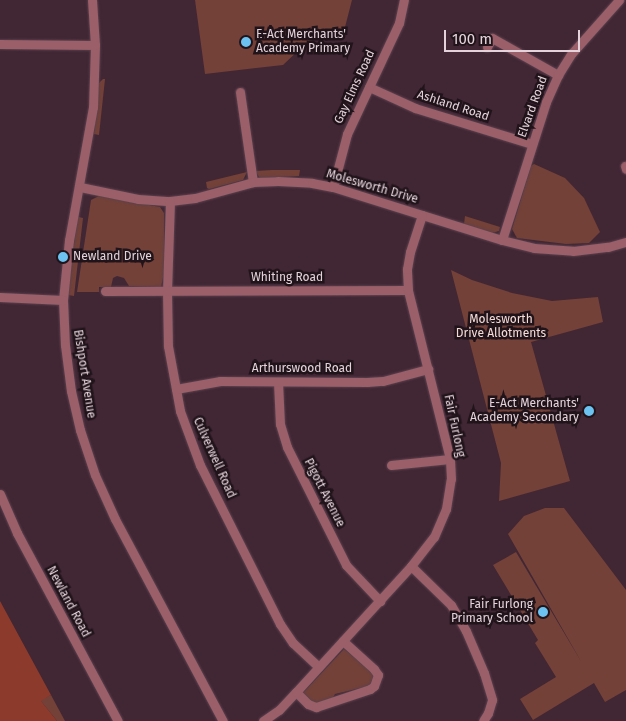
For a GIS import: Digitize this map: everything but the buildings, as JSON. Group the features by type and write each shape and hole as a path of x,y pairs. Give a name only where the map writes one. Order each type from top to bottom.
{"street":[{"name":"Bishport Avenue","path":"92,0 95,45 93,108 69,240 63,300 65,346 71,391 80,430 95,475 115,519 223,721"},
{"name":"Gay Elms Road","path":"333,187 347,134 399,23 404,0"},
{"name":"Elvard Road","path":"502,240 546,102 558,75 572,53 619,0"},
{"path":"487,47 493,35 558,75"},
{"path":"0,44 95,45"},
{"name":"Ashland Road","path":"369,87 415,108 532,144"},
{"path":"240,92 253,182"},
{"name":"Molesworth Drive","path":"80,187 138,199 170,202 195,198 253,182 278,181 333,187 502,240 534,248 573,251 608,247 626,242"},
{"name":"Culverwell Road","path":"170,202 167,291 168,346 180,412 200,465 280,624 293,642 319,667"},
{"name":"Fair Furlong","path":"263,721 279,710 411,566 434,537 446,509 451,480 450,459 408,290 407,269 410,252 422,215"},
{"name":"Whiting Road","path":"104,291 408,290"},
{"path":"0,298 63,300"},
{"name":"Arthurswood Road","path":"176,389 220,381 375,382 428,369"},
{"name":"Pigott Avenue","path":"278,382 280,424 287,447 346,565 380,601"},
{"path":"391,465 450,459"},
{"name":"Newland Road","path":"0,494 18,533 118,721"},
{"path":"411,566 451,605 466,631 484,673 492,700 483,721"},
{"path":"296,692 308,704 316,707 374,686 378,675 344,641"}],"green space":[{"path":"195,0 352,0 344,31 321,35 302,47 283,65 205,74"},
{"path":"105,79 99,135 94,134 99,83"},
{"path":"534,164 565,178 584,198 600,232 589,243 566,244 517,238 512,229 531,166"},
{"path":"300,170 299,176 260,178 255,171"},
{"path":"247,172 243,180 207,188 206,182"},
{"path":"99,196 160,207 164,213 164,273 161,287 129,286 124,278 117,276 113,278 111,287 99,287 99,292 77,292 91,200"},
{"path":"75,216 83,218 74,296 68,295 68,285 77,223"},
{"path":"465,216 500,227 499,231 492,233 464,224"},
{"name":"Molesworth Drive Allotments","path":"451,270 472,280 512,293 552,301 598,297 603,322 531,342 570,481 499,501 501,463"},
{"path":"545,508 564,508 626,590 626,690 605,702 594,683 533,720 520,699 556,677 535,643 538,640 493,565 516,552 582,663 508,534 524,516"},
{"path":"344,649 370,670 374,677 369,686 335,694 332,699 317,704 310,702 302,694"},
{"path":"51,695 65,721 57,721 40,700"}],"shaded area":[{"path":"0,601 51,695 41,701 57,721 0,721"}],"place":[{"name":"E-Act Merchants' Academy Primary","path":"246,42"},
{"name":"Newland Drive","path":"63,257"},
{"name":"E-Act Merchants' Academy Secondary","path":"589,411"},
{"name":"Fair Furlong Primary School","path":"543,612"}]}
